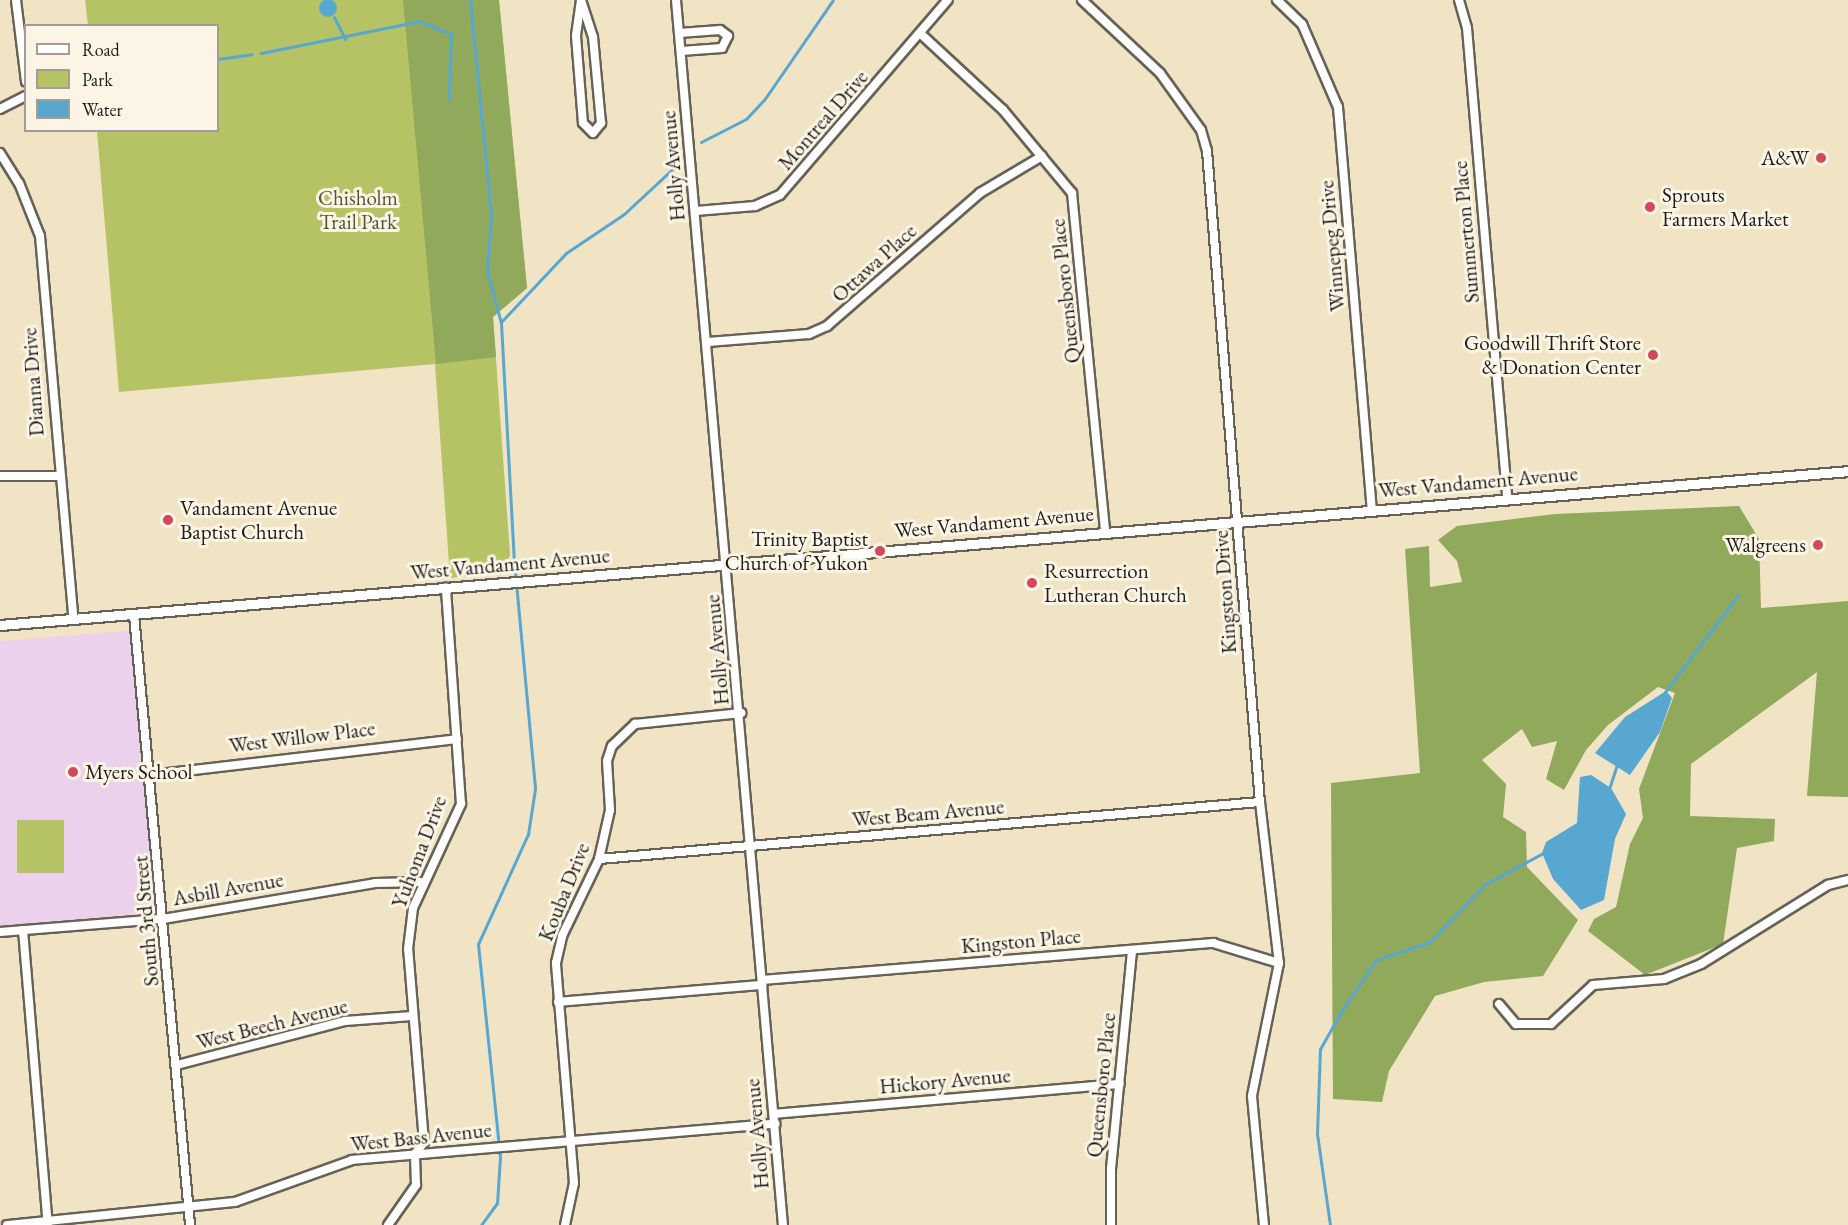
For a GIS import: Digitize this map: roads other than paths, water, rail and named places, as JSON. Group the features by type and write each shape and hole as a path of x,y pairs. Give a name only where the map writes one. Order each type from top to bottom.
{"street":[{"path":"16,0 24,65"},
{"path":"581,0 594,37 600,130 593,133 583,123 576,36 581,0"},
{"name":"Holly Avenue","path":"676,0 753,847 783,1225"},
{"name":"Montreal Drive","path":"696,211 755,206 780,195 922,35 948,0"},
{"name":"Kingston Drive","path":"1082,0 1160,73 1201,130 1260,802 1279,963 1252,1096 1264,1225"},
{"name":"Winnepeg Drive","path":"1277,0 1302,24 1338,107 1372,508"},
{"name":"Summerton Place","path":"1459,0 1467,28 1507,497"},
{"path":"679,33 720,30 728,36 722,48 681,51"},
{"name":"Queensboro Place","path":"922,35 1003,110 1072,193 1078,225 1105,531"},
{"path":"0,109 24,97"},
{"name":"Dianna Drive","path":"0,153 19,183 39,236 58,476 73,617"},
{"name":"Ottawa Place","path":"708,342 809,334 827,326 980,193 1042,156"},
{"name":"West Vandament Avenue","path":"0,625 1372,508 1848,471"},
{"path":"0,476 58,476"},
{"name":"Yuhoma Drive","path":"388,1225 416,1185 415,1154 424,1142 408,950 413,908 461,804 446,588"},
{"name":"South 3rd Street","path":"134,615 151,775 190,1225"},
{"name":"Kouba Drive","path":"566,1225 574,1183 558,1002 562,936 599,859 610,810 607,761 623,732 635,724 741,713"},
{"name":"West Willow Place","path":"151,775 457,739"},
{"name":"West Beam Avenue","path":"599,859 1260,802"},
{"path":"1499,1004 1516,1024 1551,1024 1582,990 1683,971 1828,885 1848,880"},
{"name":"Asbill Avenue","path":"0,932 163,919 375,883 424,882"},
{"path":"23,930 48,1223"},
{"name":"Kingston Place","path":"558,1002 1213,943 1279,963"},
{"name":"Queensboro Place","path":"1111,1225 1132,950"},
{"name":"West Beech Avenue","path":"177,1065 345,1021 412,1016"},
{"name":"Hickory Avenue","path":"774,1114 1120,1084"},
{"name":"West Bass Avenue","path":"7,1225 188,1210 259,1196 352,1160 775,1124"},
{"path":"1101,1225 1111,1225"}],"water":[{"path":"328,-1 334,2 337,8 334,14 328,17 322,14 319,8 322,2"},
{"path":"1666,691 1672,698 1660,732 1630,775 1595,753 1625,717"},
{"path":"1591,775 1611,788 1626,814 1615,839 1604,900 1581,910 1553,879 1542,853 1546,842 1577,823 1580,777"}],"waterway":[{"path":"470,0 491,216 487,271 501,323 514,561 535,789 528,834 478,944 500,1157 497,1203 481,1225"},
{"path":"701,142 746,119 764,100 833,0"},
{"path":"334,17 345,39"},
{"path":"261,53 419,21 451,34 449,99"},
{"path":"219,59 252,54"},
{"path":"501,322 566,253 624,214 678,164"},
{"path":"1665,692 1738,595"},
{"path":"1609,789 1617,765"},
{"path":"1330,1225 1317,1134 1320,1049 1342,1010 1376,960 1430,942 1484,885 1545,852"}],"place":[{"name":"A&W","path":"1821,158"},
{"name":"Sprouts Farmers Market","path":"1650,207"},
{"name":"Goodwill Thrift Store & Donation Center","path":"1653,355"},
{"name":"Vandament Avenue Baptist Church","path":"168,520"},
{"name":"Walgreens","path":"1818,545"},
{"name":"Trinity Baptist Church of Yukon","path":"880,551"},
{"name":"Resurrection Lutheran Church","path":"1032,583"},
{"name":"Myers School","path":"73,772"}],"park label":[{"name":"Chisholm Trail Park","path":"358,210"}]}
